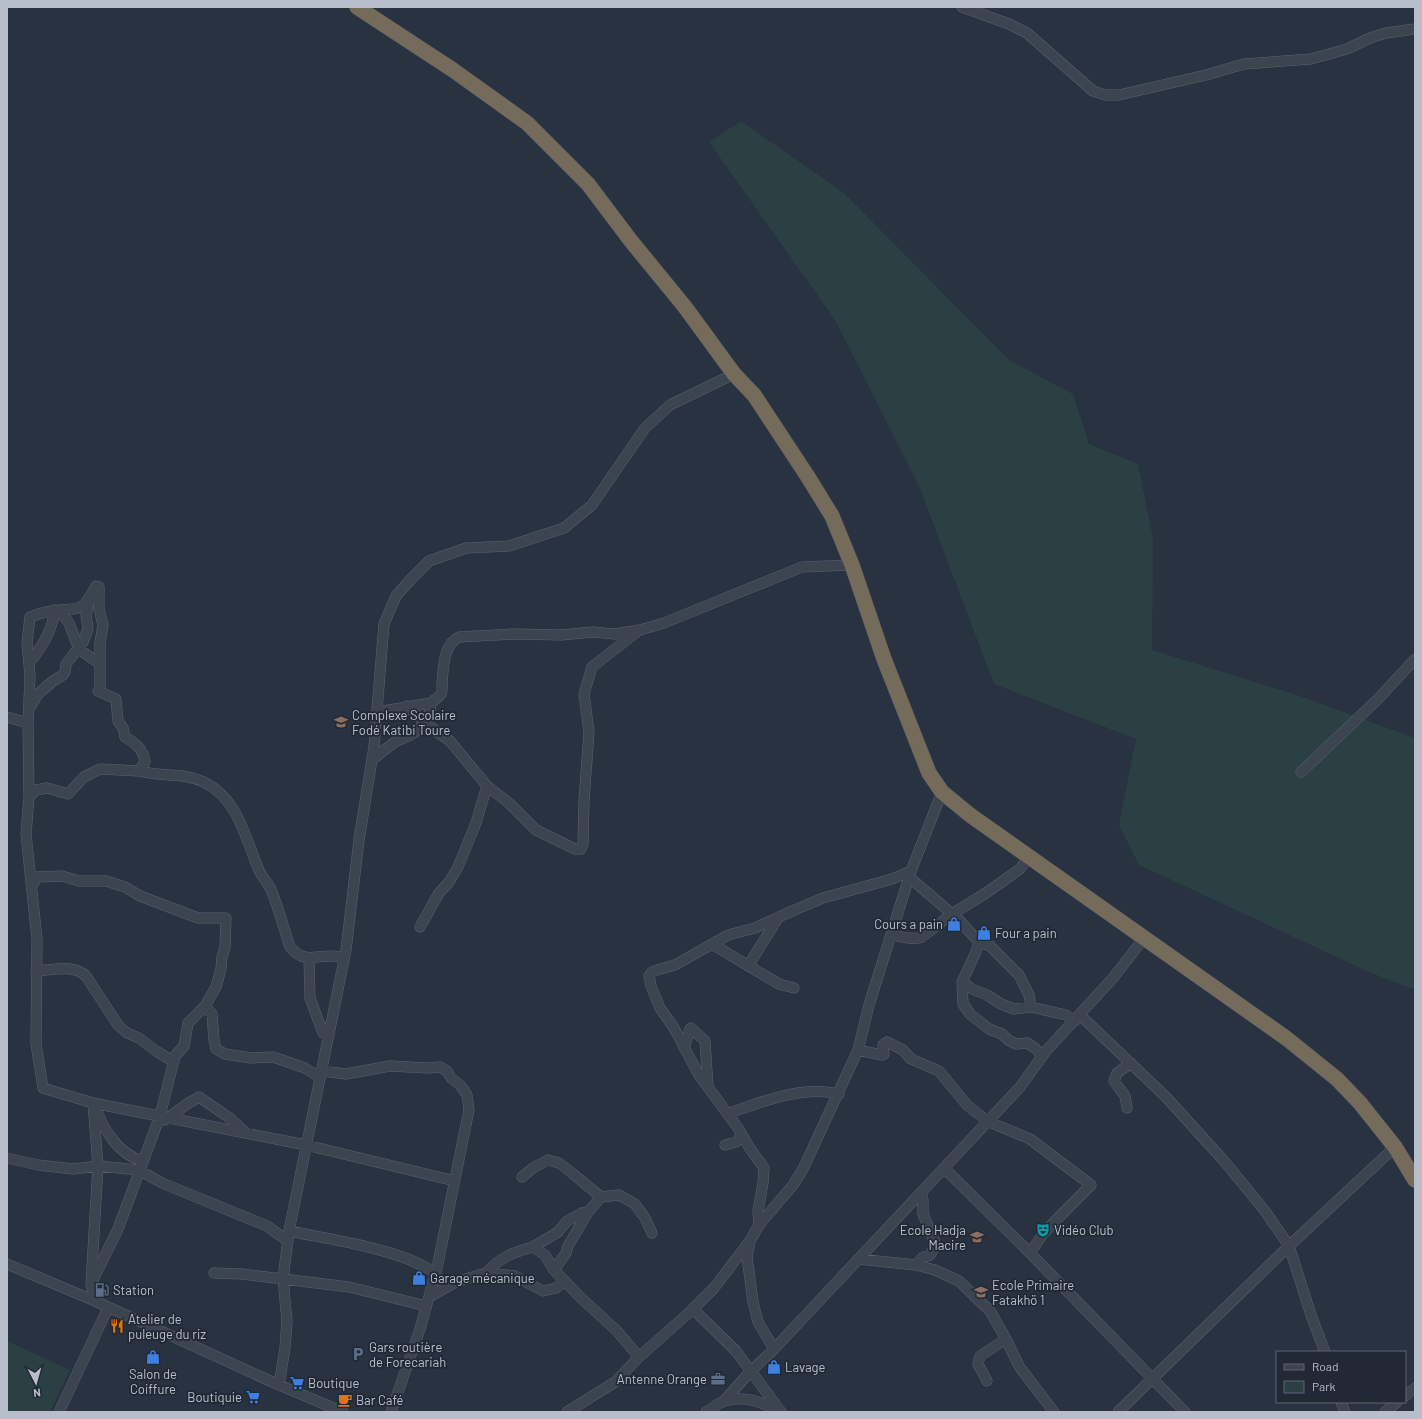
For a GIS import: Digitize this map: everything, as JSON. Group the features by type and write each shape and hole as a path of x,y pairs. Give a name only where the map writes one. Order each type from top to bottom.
{"highway":[{"path":"357,7 453,70 527,123 588,184 631,241 685,307 734,374 754,395 832,516 852,565 884,659 926,766 942,792 970,815 1286,1038 1337,1079 1360,1103 1395,1148 1415,1180"}],"street":[{"path":"962,7 1009,24 1027,33 1093,90 1104,95 1118,95 1184,80 1244,64 1310,59 1347,49 1370,38 1386,33 1415,29"},
{"path":"279,1385 285,1348 287,1321 283,1280 288,1236 344,958 359,840 372,760 384,624 396,596 429,561 466,548 509,546 564,528 592,505 645,428 670,405 734,374"},
{"path":"377,712 431,702 441,694 444,661 451,641 458,637 509,634 561,635 593,632 614,634 640,630 677,618 802,567 852,565"},
{"path":"28,711 38,694 52,681 63,675 66,664 79,649 88,629 86,615 90,598 96,586 99,587 102,625 100,643 100,688 98,691 116,699 118,722 123,728 125,737 137,744 144,756 144,762 139,771"},
{"path":"90,598 76,610 50,611 30,617 27,643 30,676 28,711 29,797 26,834 37,939 36,1044 43,1088 92,1103 306,1145 456,1181"},
{"path":"57,610 69,623 79,649 100,664"},
{"path":"28,663 39,651 49,632 57,610"},
{"path":"407,706 424,722 450,741 487,786 509,803 536,830 576,849 581,849 583,844 584,801 589,732 584,694 592,667 640,630"},
{"path":"1301,772 1378,699 1415,659"},
{"path":"372,760 396,741 412,735 430,713 431,702"},
{"path":"7,717 28,723"},
{"path":"29,797 36,790 47,788 68,794 84,777 100,769 139,771 149,774 172,775 192,778 206,783 222,794 235,812 245,831 258,870 272,890 290,947 295,954 309,958 332,956 344,958"},
{"path":"420,927 439,893 449,882 458,867 476,823 487,786"},
{"path":"567,1412 616,1382 638,1357 692,1310 714,1288 750,1241 759,1225 793,1185 803,1170 858,1050 869,1005 910,874 942,792"},
{"path":"891,935 917,939 1020,869 1029,857"},
{"path":"910,874 925,892 952,914 979,942 990,946 1019,975 1029,995 1031,1008"},
{"path":"759,1225 758,1211 764,1183 764,1168 699,1075 690,1055 684,1048 674,1028 660,1008 651,986 649,976 652,972 657,970 675,966 728,935 755,928 823,898 910,874"},
{"path":"32,886 37,877 62,876 79,881 106,881 125,887 140,896 198,918 226,918 225,948 216,987 205,1006 188,1023 184,1046 175,1056 164,1116 154,1131 118,1229 91,1284"},
{"path":"748,966 778,918"},
{"path":"706,1412 723,1402 944,1168 986,1121 1020,1087 1042,1056 1113,978 1144,938"},
{"path":"979,942 962,982 963,1004 970,1014 988,1029 1002,1034 1008,1040 1016,1044 1027,1043 1035,1048 1042,1056"},
{"path":"712,944 779,984 794,988"},
{"path":"309,958 310,998 323,1033 328,1037"},
{"path":"36,971 74,969 80,971 86,976 118,1025 174,1062"},
{"path":"962,982 972,989 1014,1009 1031,1008 1077,1018 1131,1063 1166,1097 1225,1162 1265,1211 1289,1246 1312,1318 1325,1351"},
{"path":"205,1006 212,1014 216,1049 225,1054 251,1058 273,1057 321,1074 346,1074 390,1066 427,1068 440,1067 447,1071 451,1078 460,1085 467,1095 468,1110 456,1181 436,1272 415,1344 391,1412"},
{"path":"684,1048 691,1028 704,1042 708,1086"},
{"path":"858,1050 882,1055 884,1054 884,1043 891,1043 903,1050 911,1060 939,1071 967,1105 986,1121 1030,1139 1091,1185 1043,1234 1030,1253"},
{"path":"1127,1108 1125,1096 1114,1081 1117,1073 1131,1063"},
{"path":"727,1114 798,1092 829,1092 839,1094"},
{"path":"164,1116 199,1097 231,1119 246,1133"},
{"path":"92,1103 101,1122 116,1145 162,1183 288,1236 333,1240 391,1254 436,1272"},
{"path":"92,1103 98,1166 91,1284 95,1301"},
{"path":"725,1145 736,1142 742,1135"},
{"path":"1118,1412 1289,1246 1395,1148"},
{"path":"7,1158 38,1164 73,1168 98,1166 141,1166"},
{"path":"522,1177 533,1168 548,1160 558,1163 572,1172 601,1196 619,1195 635,1204 645,1218 652,1233"},
{"path":"944,1168 1030,1253 1185,1412"},
{"path":"916,1265 922,1258 930,1255 936,1245 923,1214 923,1200 921,1192"},
{"path":"554,1270 566,1253 568,1246 588,1212 601,1196"},
{"path":"486,1273 497,1262 515,1252 533,1247 558,1232 567,1221 582,1213 588,1212"},
{"path":"750,1241 747,1257 753,1302 758,1322 774,1349"},
{"path":"533,1247 545,1254 554,1270 617,1331 638,1357"},
{"path":"858,1259 916,1265 935,1270 959,1281 990,1311 1019,1366 1054,1412"},
{"path":"7,1264 95,1301 279,1385 326,1409 343,1412"},
{"path":"214,1273 242,1274 349,1287 427,1302 456,1282 486,1273 515,1276 543,1290 556,1288 565,1281"},
{"path":"58,1412 108,1308"},
{"path":"692,1310 697,1313 736,1351 750,1372 781,1412"},
{"path":"987,1382 978,1364 980,1356 1006,1339"},
{"path":"1406,1395 1415,1388"},
{"path":"723,1402 741,1398 759,1401 781,1412"},
{"path":"1385,1412 1396,1403"}],"green space":[{"path":"741,121 844,193 1009,360 1073,394 1089,444 1138,464 1153,539 1152,650 1294,694 1415,738 1415,990 1369,972 1139,865 1119,825 1136,739 994,684 919,486 835,320 709,142"},
{"path":"7,1341 70,1370 50,1412 7,1412"}],"place":[{"name":"Complexe Scolaire Fodé Katibi Toure","path":"341,722"},
{"name":"Cours a pain","path":"954,924"},
{"name":"Four a pain","path":"984,933"},
{"name":"Vidéo Club","path":"1043,1230"},
{"name":"Ecole Hadja Macire","path":"977,1237"},
{"name":"Garage mécanique","path":"419,1278"},
{"name":"Station","path":"102,1290"},
{"name":"Ecole Primaire Fatakhö 1","path":"981,1292"},
{"name":"Atelier de puleuge du riz","path":"117,1326"},
{"name":"Gars routière de Forecariah","path":"358,1354"},
{"name":"Salon de Coiffure","path":"153,1357"},
{"name":"Lavage","path":"774,1367"},
{"name":"Antenne Orange","path":"718,1379"},
{"name":"Boutique","path":"297,1383"},
{"name":"Boutiquie","path":"253,1397"},
{"name":"Bar Café","path":"345,1400"}]}
